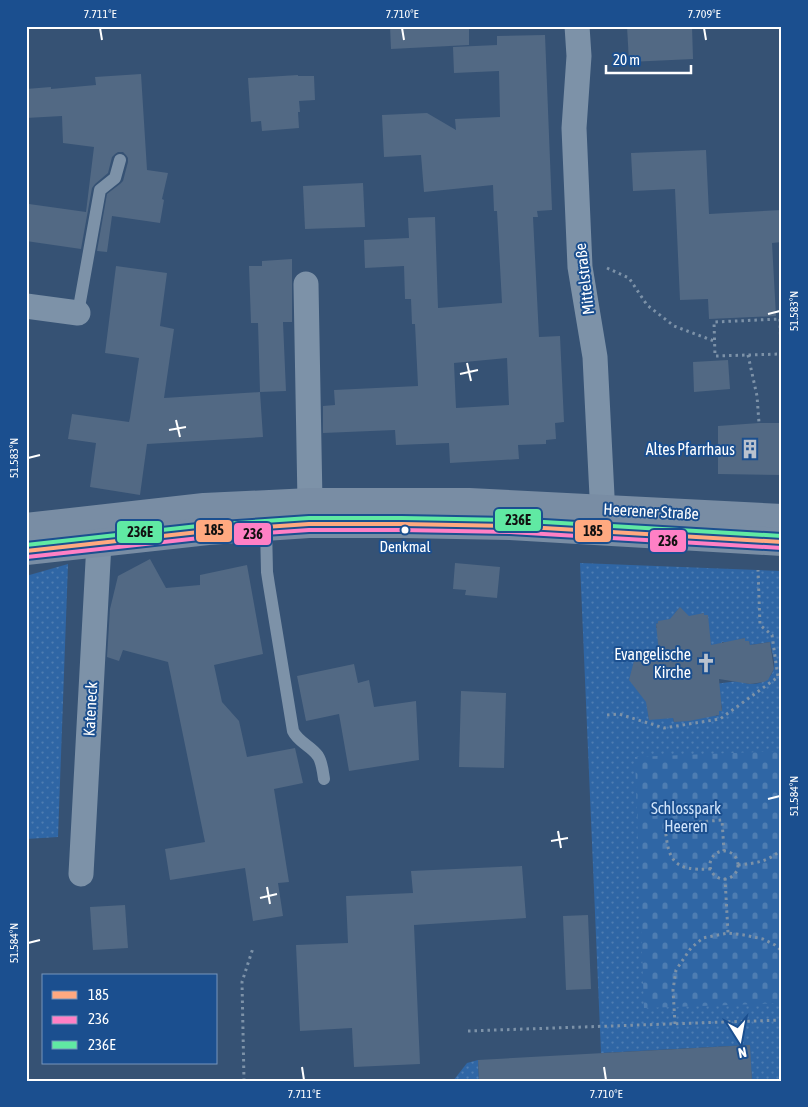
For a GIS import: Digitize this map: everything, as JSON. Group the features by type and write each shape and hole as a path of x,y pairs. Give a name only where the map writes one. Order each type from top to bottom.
{"main road":[{"name":"Heerener Straße","path":"26,527 204,507 310,502 469,502 769,542"},
{"name":"Heerener Straße","path":"26,551 208,531 309,524 510,526 601,520 782,518"}],"street":[{"name":"Mittelstraße","path":"577,26 579,56 574,128 580,266 595,357 601,520"},
{"path":"306,284 310,502"},
{"path":"26,306 78,313"},
{"name":"Kateneck","path":"81,874 99,543"}],"lane":[{"path":"78,313 100,190 115,178 120,160"},
{"path":"266,527 267,572 292,731 296,737 319,757 324,779"}],"path":[{"path":"580,266 603,266 629,278 647,305 674,326 714,341"},
{"path":"780,319 781,354 748,355 715,356 714,322 780,319"},
{"path":"748,355 757,396 759,423"},
{"path":"607,715 619,714 664,728 720,719 778,677 772,634 760,625 769,542"},
{"path":"711,869 695,870 682,866 673,860 667,841 665,825 722,820 724,851"},
{"path":"738,865 760,862 773,857 782,849"},
{"path":"724,851 735,857 738,865 735,873 728,878 716,876 711,869 713,857 719,852 724,851"},
{"path":"725,878 728,933"},
{"path":"675,1024 673,990 676,970 690,948 703,938 728,933 744,935 775,945 782,951"},
{"path":"244,1081 242,982 253,948"},
{"path":"468,1031 782,1020"}],"green space":[{"name":"Schlosspark Heeren","path":"580,563 782,571 782,1081 752,1081 749,1045 601,1053","holes":["678,610 687,619 704,613 704,615 708,615 708,618 706,618 710,646 745,638 745,641 749,641 750,645 770,642 774,661 773,672 767,679 755,684 745,683 745,680 715,684 722,707 719,715 716,716 715,712 674,722 673,718 669,717 649,719 641,656 663,652 659,628 656,628 658,621 675,621 675,613"]},
{"path":"68,564 58,837 26,839 26,576"},
{"path":"782,751 782,1003 644,1008 635,757"},
{"path":"478,1060 479,1081 453,1081 467,1063"}],"building":[{"path":"390,26 469,26 469,45 391,49"},
{"path":"627,26 692,26 693,59 629,62"},
{"path":"545,35 552,210 537,211 538,217 533,217 539,337 560,336 564,422 555,423 556,439 546,440 546,444 518,445 519,459 450,463 449,443 396,445 395,430 323,433 323,406 335,405 334,390 418,386 415,324 412,324 411,299 405,299 404,266 365,268 364,240 409,238 408,218 435,217 438,308 502,303 497,211 494,211 493,185 424,192 421,155 384,157 382,115 427,113 456,130 455,119 500,117 499,71 454,73 453,47 497,45 497,36","holes":["507,358 509,405 456,408 454,363"]},
{"path":"141,74 147,170 168,173 162,199 164,200 160,223 112,216 107,252 97,251 107,194 123,181 128,162 128,158 123,152 118,152 112,157 108,173 92,188 81,249 26,241 29,204 86,212 94,147 63,143 62,116 26,118 26,89 96,85 95,77"},
{"path":"314,76 315,100 299,101 299,128 262,131 261,121 251,122 248,78"},
{"path":"706,150 709,214 782,210 782,242 772,243 776,316 709,319 708,299 680,300 675,189 633,191 631,153"},
{"path":"363,183 365,227 305,229 303,186"},
{"path":"292,259 292,322 283,322 286,391 260,392 258,323 251,323 249,266 262,266 262,261"},
{"path":"116,266 167,273 160,326 174,329 164,398 260,392 263,437 147,444 140,495 90,487 96,443 68,439 72,414 129,422 139,358 105,353"},
{"path":"728,360 730,389 694,392 693,362"},
{"name":"Altes Pfarrhaus","path":"782,423 782,475 718,474 718,426"},
{"path":"150,559 166,588 200,585 200,575 247,565 263,654 214,665 222,702 239,721 247,757 295,748 303,783 274,789 289,882 278,883 283,916 253,921 245,868 170,880 165,849 205,842 168,662 123,650 119,661 107,657 110,609 118,576"},
{"path":"455,563 500,567 497,598 465,595 466,590 453,589"},
{"name":"Evangelische Kirche","path":"680,607 689,616 704,613 704,615 708,615 711,645 745,638 745,641 749,641 750,645 770,642 774,669 768,680 764,682 750,684 719,679 722,711 719,711 719,715 689,721 674,722 673,718 649,720 646,702 629,680 635,657 659,653 656,624 658,621 670,619"},
{"path":"354,664 358,683 369,680 374,707 416,701 419,760 349,771 339,714 306,721 297,676"},
{"path":"461,691 506,693 504,768 459,767"},
{"path":"522,866 526,918 414,925 420,1064 354,1067 352,1028 300,1031 296,945 348,943 346,896 413,893 411,871"},
{"path":"125,905 128,948 93,950 90,907"},
{"path":"588,915 591,989 566,990 563,916"},
{"path":"750,1045 752,1081 479,1081 478,1060"}],"transit line":[{"name":"236E","path":"26,545 207,525 309,518 510,520 782,536"},
{"name":"185","path":"26,551 208,531 309,524 510,526 782,542"},
{"name":"236","path":"27,557 209,537 309,530 510,532 782,548"}],"place":[{"name":"Altes Pfarrhaus","path":"750,449"},
{"name":"Denkmal","path":"405,530"},
{"name":"Evangelische Kirche","path":"706,663"}]}
